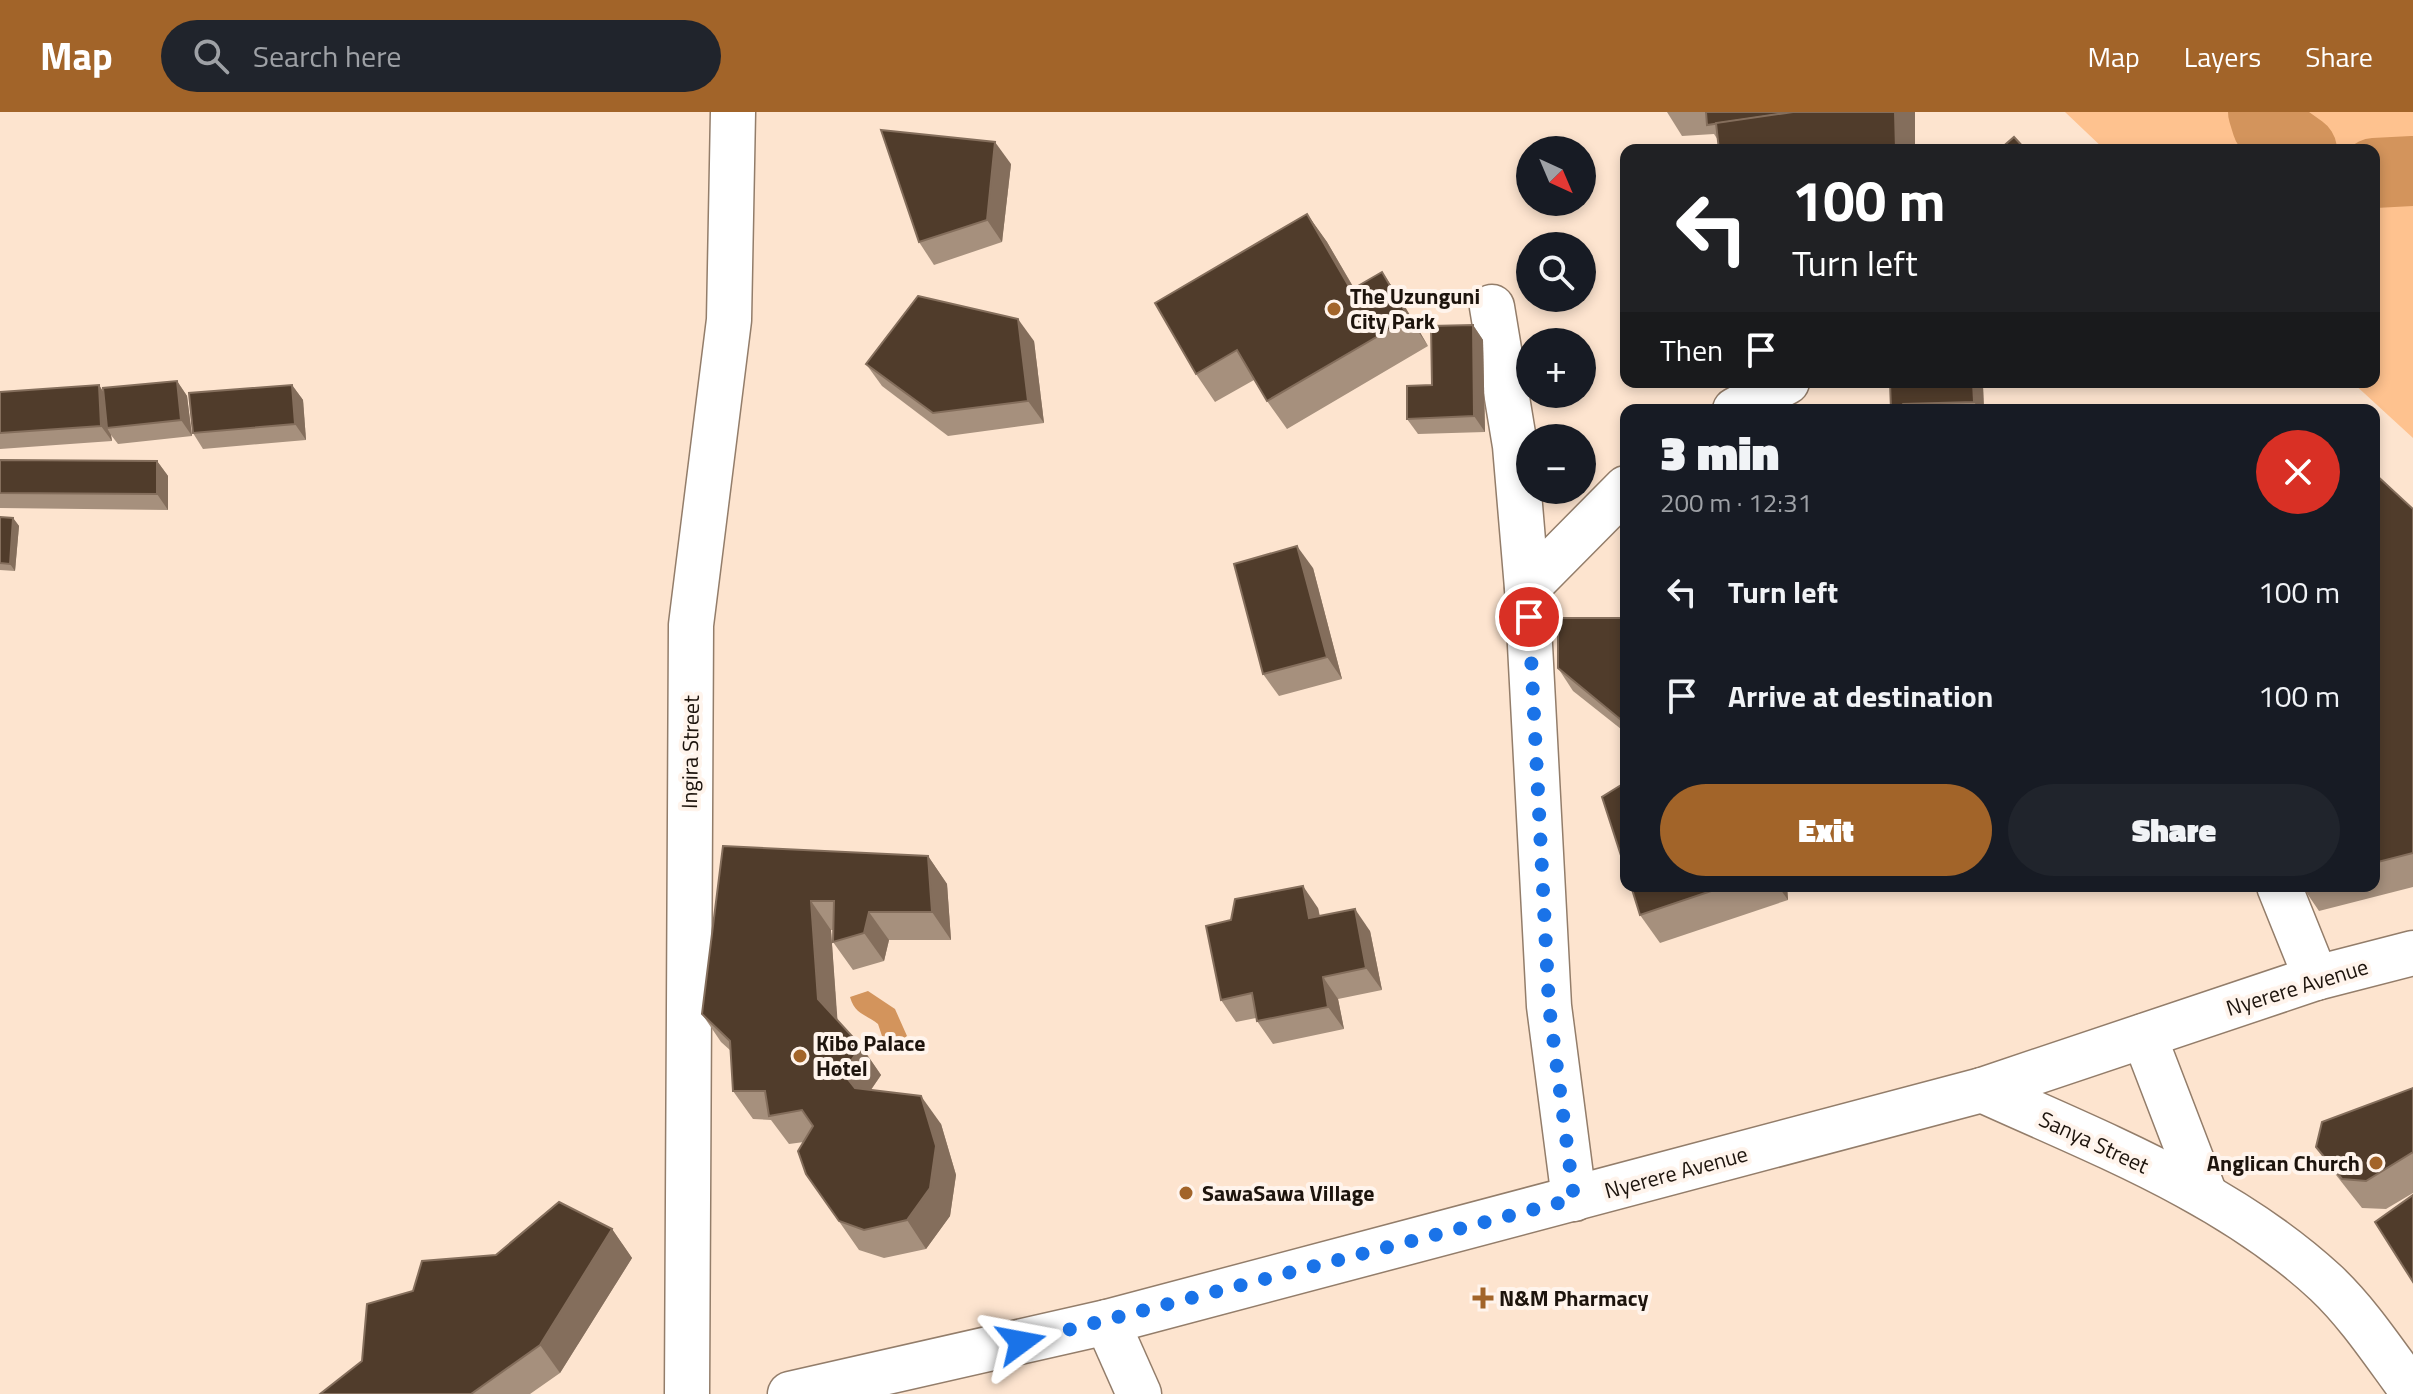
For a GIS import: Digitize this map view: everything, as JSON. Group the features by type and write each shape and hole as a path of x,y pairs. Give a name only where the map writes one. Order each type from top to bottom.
{"street":[{"name":"Ingira Street","path":"687,1394 691,625 729,320 733,112"},
{"path":"1492,307 1515,446 1527,588 1549,1006 1574,1199"},
{"path":"1746,404 1776,388"},
{"path":"1527,588 1620,494"},
{"path":"2281,892 2316,978"},
{"name":"Nyerere Avenue","path":"790,1394 1107,1322 1982,1090 2316,978 2413,953"},
{"path":"2144,1036 2205,1195"},
{"name":"Sanya Street","path":"1982,1090 2205,1195 2269,1237 2327,1284 2413,1392"},
{"path":"1107,1322 1139,1394"}],"shaded area":[{"path":"2065,112 2413,112 2413,438 2380,408 2380,404 2376,404 2359,388 2380,388 2380,144 2099,144"},
{"path":"868,991 895,1009 907,1036 900,1043 884,1042 878,1024 855,1007 850,997"}],"building":[{"path":"1706,112 1789,112 1789,113 1707,125"},
{"path":"1793,112 1895,112 1896,144 1718,144 1716,123"},
{"path":"881,130 995,142 987,220 919,242"},
{"path":"2014,137 2020,144 2006,144"},
{"path":"1307,214 1351,290 1382,272 1409,318 1267,401 1237,350 1196,374 1155,303"},
{"path":"918,296 1018,319 1028,401 933,413 866,364"},
{"path":"1473,325 1474,416 1407,419 1407,386 1432,385 1431,326"},
{"path":"177,381 181,420 107,428 103,388"},
{"path":"99,385 101,426 0,433 0,392"},
{"path":"292,385 295,424 193,433 189,393"},
{"path":"1890,388 1973,388 1974,402 1891,404"},
{"path":"0,460 157,461 157,494 0,493"},
{"path":"2380,479 2413,509 2413,853 2380,861"},
{"path":"0,517 13,518 10,564 0,563"},
{"path":"1297,546 1327,657 1263,674 1234,564"},
{"path":"1558,618 1620,618 1620,719 1558,668"},
{"path":"1620,786 1620,852 1602,797"},
{"name":"Kibo Palace Hotel","path":"723,846 928,856 932,912 869,912 864,933 833,942 834,901 811,901 818,999 861,1046 843,1073 855,1088 921,1096 936,1146 930,1188 907,1220 864,1230 839,1221 806,1174 798,1151 813,1126 802,1110 769,1116 765,1091 733,1091 730,1041 702,1014"},
{"path":"1303,886 1309,918 1355,909 1366,968 1323,977 1328,1007 1257,1021 1252,993 1221,1000 1206,926 1231,920 1235,899"},
{"path":"1633,892 1708,892 1640,915"},
{"path":"2413,1088 2413,1152 2366,1181 2342,1179 2316,1147 2322,1122"},
{"path":"2413,1195 2413,1282 2375,1222"},
{"path":"559,1202 612,1229 540,1345 471,1394 320,1394 362,1361 367,1304 413,1291 422,1261 496,1255"}],"waterway":[{"path":"2263,112 2267,125 2294,144"},
{"path":"2380,173 2413,171"}],"place":[{"name":"The Uzunguni City Park","path":"1334,309"},
{"name":"Kibo Palace Hotel","path":"800,1056"},
{"name":"Anglican Church","path":"2376,1163"},
{"name":"SawaSawa Village","path":"1186,1193"},
{"name":"N&M Pharmacy","path":"1483,1298"}],"route":[{"path":"1021,1342 1574,1199 1549,1006 1529,617"}]}
